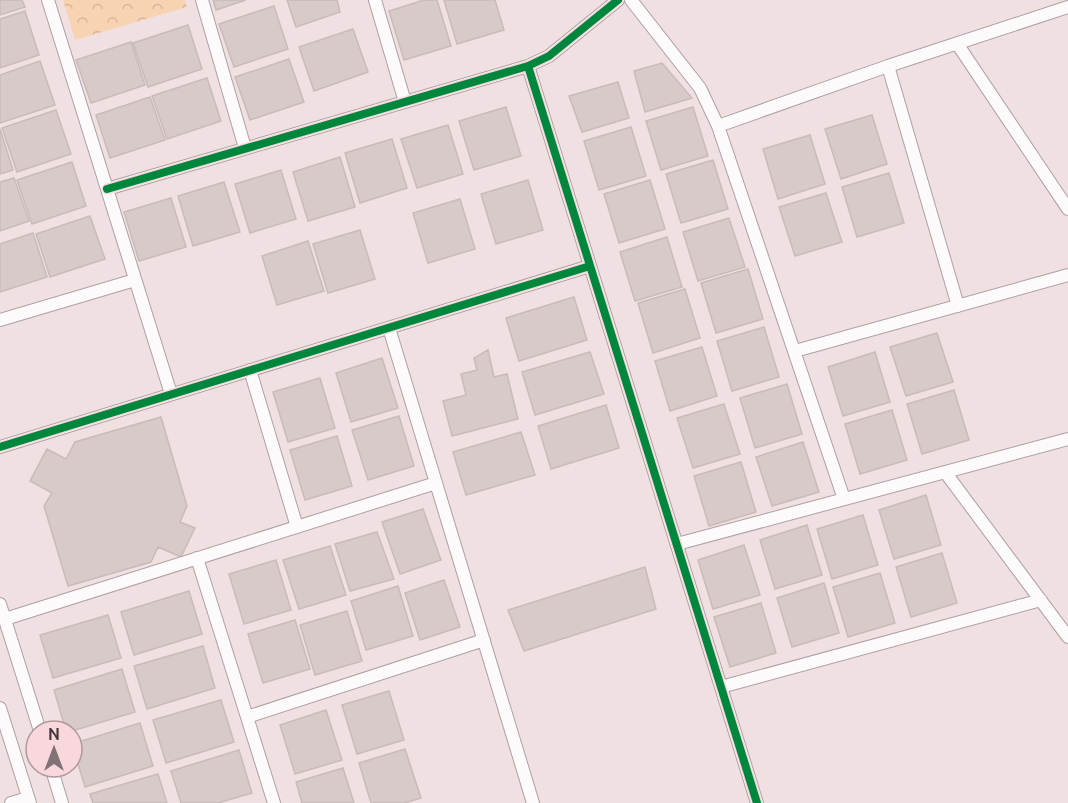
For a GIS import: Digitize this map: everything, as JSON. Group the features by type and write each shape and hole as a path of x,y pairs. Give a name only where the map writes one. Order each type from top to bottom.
{"street":[{"path":"48,0 171,394"},
{"path":"202,0 245,148"},
{"path":"375,0 405,102"},
{"path":"107,189 528,66 549,56 618,0"},
{"path":"631,0 700,88 718,126 844,499"},
{"path":"718,126 888,66 958,45 1068,7"},
{"path":"958,45 1068,209"},
{"path":"528,66 757,803"},
{"path":"888,66 958,306"},
{"path":"0,447 590,266"},
{"path":"795,351 1068,275"},
{"path":"0,320 135,280"},
{"path":"389,328 533,803"},
{"path":"250,370 297,527"},
{"path":"676,544 1068,439"},
{"path":"945,472 1068,637"},
{"path":"5,619 436,483"},
{"path":"197,558 274,803"},
{"path":"721,687 1041,600"},
{"path":"0,604 36,719"},
{"path":"247,717 484,640"},
{"path":"0,708 29,800 10,803"},
{"path":"55,779 62,803"}],"green space":[{"path":"63,0 185,0 187,7 75,40"}],"building":[{"path":"0,0 22,0 25,7 0,15"},
{"path":"213,0 246,0 216,10"},
{"path":"287,0 337,0 340,12 296,27"},
{"path":"424,0 437,0 451,46 404,60 389,11"},
{"path":"444,0 495,0 504,30 457,44"},
{"path":"274,6 288,49 234,67 219,24"},
{"path":"25,11 39,55 0,68 0,19"},
{"path":"188,25 202,69 148,87 133,43"},
{"path":"353,29 368,72 314,91 299,47"},
{"path":"131,42 145,85 91,103 76,60"},
{"path":"289,59 304,102 250,120 235,77"},
{"path":"40,61 55,105 0,123 0,75"},
{"path":"662,63 692,98 645,112 634,71"},
{"path":"207,78 221,121 167,139 152,96"},
{"path":"618,82 629,118 582,132 569,96"},
{"path":"150,97 165,140 110,158 96,115"},
{"path":"506,107 521,156 474,170 459,121"},
{"path":"693,107 708,156 661,170 646,121"},
{"path":"56,110 71,154 17,172 2,128"},
{"path":"872,115 887,164 841,179 825,129"},
{"path":"448,125 463,174 417,188 401,139"},
{"path":"631,127 646,176 599,190 584,141"},
{"path":"0,129 13,170 0,174"},
{"path":"810,135 825,184 778,199 763,149"},
{"path":"392,139 407,188 360,203 345,153"},
{"path":"340,157 355,207 308,221 293,172"},
{"path":"713,160 728,209 681,223 666,174"},
{"path":"72,162 86,206 32,224 17,180"},
{"path":"281,170 296,219 250,233 235,184"},
{"path":"889,173 904,223 857,237 842,187"},
{"path":"14,178 29,221 0,231 0,182"},
{"path":"528,180 543,230 496,244 481,194"},
{"path":"650,180 665,229 619,243 604,194"},
{"path":"224,182 240,232 193,246 178,196"},
{"path":"826,193 842,242 795,256 779,207"},
{"path":"171,198 186,247 139,261 124,212"},
{"path":"460,199 475,249 428,263 413,213"},
{"path":"90,216 105,259 50,277 36,234"},
{"path":"729,218 745,267 698,281 683,232"},
{"path":"360,230 375,279 328,293 313,244"},
{"path":"33,233 47,277 0,292 0,244"},
{"path":"667,237 682,287 635,301 620,252"},
{"path":"308,241 324,291 277,305 262,256"},
{"path":"748,269 763,319 716,333 701,283"},
{"path":"685,289 700,338 653,353 638,303"},
{"path":"574,297 587,340 519,361 506,318"},
{"path":"764,327 779,377 732,391 717,341"},
{"path":"937,333 953,382 906,396 890,347"},
{"path":"702,347 717,396 670,411 655,361"},
{"path":"488,350 494,377 507,374 518,419 452,436 443,401 466,395 461,374 477,370 474,358"},
{"path":"590,352 604,394 535,415 522,372"},
{"path":"875,352 890,402 843,416 828,367"},
{"path":"382,358 398,408 351,422 336,373"},
{"path":"320,378 335,428 288,442 273,392"},
{"path":"787,384 802,434 755,448 740,398"},
{"path":"954,390 969,440 922,454 907,404"},
{"path":"724,404 740,454 693,468 677,418"},
{"path":"606,405 619,448 551,469 538,426"},
{"path":"892,410 907,460 860,474 845,424"},
{"path":"399,416 414,466 368,480 352,430"},
{"path":"161,417 187,506 180,522 195,528 181,557 158,547 151,562 68,586 44,506 52,493 30,481 47,449 66,459 75,442"},
{"path":"521,432 535,475 466,495 453,452"},
{"path":"337,436 352,486 305,500 290,450"},
{"path":"803,442 819,492 772,506 756,457"},
{"path":"741,462 756,512 709,526 694,476"},
{"path":"926,495 941,545 894,559 879,510"},
{"path":"423,509 441,560 400,574 382,522"},
{"path":"863,515 878,565 832,579 817,529"},
{"path":"807,525 822,575 775,589 760,540"},
{"path":"377,532 394,579 350,591 335,544"},
{"path":"744,545 760,595 713,609 698,560"},
{"path":"330,546 346,595 299,609 283,560"},
{"path":"942,553 957,603 911,617 896,567"},
{"path":"276,560 291,610 244,624 229,574"},
{"path":"645,567 656,609 524,651 508,610"},
{"path":"880,573 895,623 848,637 833,587"},
{"path":"444,580 460,627 420,640 405,593"},
{"path":"824,583 839,633 792,647 777,598"},
{"path":"398,586 413,636 366,650 351,601"},
{"path":"189,591 202,634 134,655 121,612"},
{"path":"761,603 776,653 730,667 714,617"},
{"path":"347,611 362,661 315,675 300,625"},
{"path":"108,615 121,658 53,678 40,635"},
{"path":"295,620 310,669 263,683 248,634"},
{"path":"203,646 215,688 147,709 134,666"},
{"path":"122,669 135,712 84,727 84,719 62,719 54,690"},
{"path":"389,691 404,740 357,754 342,705"},
{"path":"221,700 234,742 166,763 153,720"},
{"path":"326,710 342,760 295,774 280,725"},
{"path":"140,723 153,766 85,787 83,779 84,740"},
{"path":"405,749 421,798 404,803 371,803 359,763"},
{"path":"239,750 252,793 218,803 181,803 171,771"},
{"path":"343,768 354,803 302,803 296,782"},
{"path":"158,774 167,803 93,803 90,794"}],"cycle path":[{"path":"107,189 528,66 549,56 618,0"},
{"path":"528,66 757,803"},
{"path":"0,447 590,266"}]}
